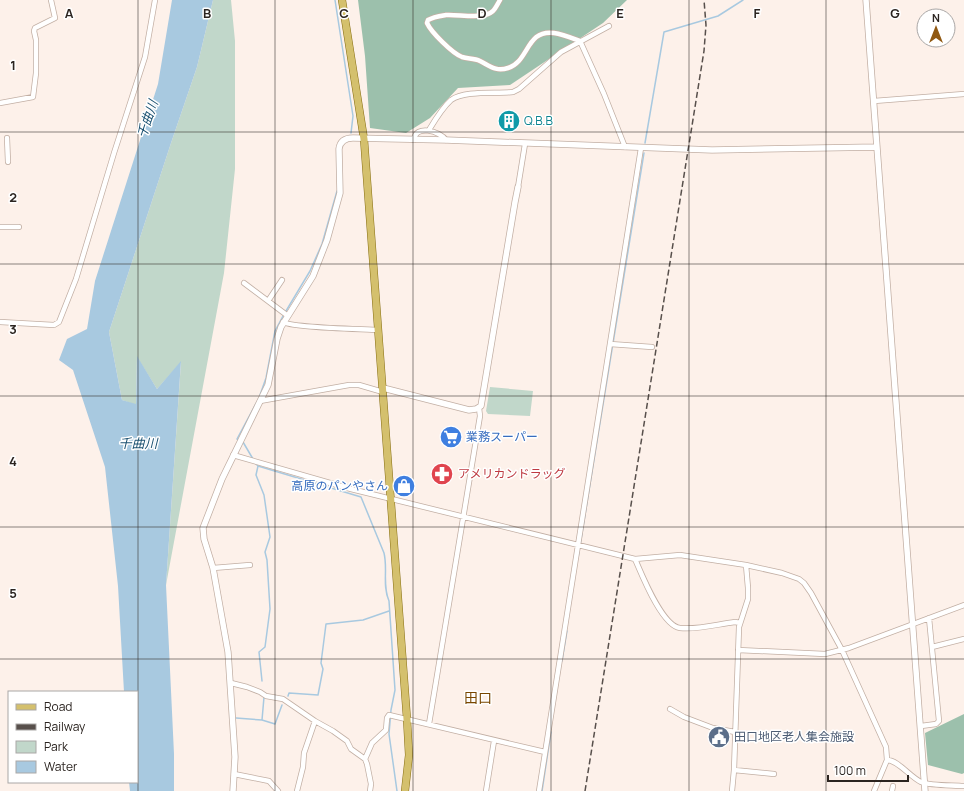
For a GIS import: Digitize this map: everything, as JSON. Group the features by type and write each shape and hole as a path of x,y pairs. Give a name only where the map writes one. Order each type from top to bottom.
{"main road":[{"path":"342,0 364,139 407,719 409,755 405,791"}],"street":[{"path":"0,103 33,97 36,73 36,40 34,31 35,28 55,18 51,0"},
{"path":"0,322 54,325 59,322 76,278 145,57 155,0"},
{"path":"500,0 493,11 489,13 469,16 447,15 432,18 428,20 427,23 446,46 455,53 461,57 479,60 494,69 508,69 514,66 520,61 532,40 536,36 547,33 560,34 580,41 604,94 625,147"},
{"path":"866,0 925,791"},
{"path":"429,130 444,107 456,97 513,92 561,52 609,26"},
{"path":"874,101 964,94"},
{"path":"414,140 416,133 429,130 440,134 446,140"},
{"path":"7,138 8,162"},
{"path":"233,791 234,732 228,652 213,568 204,539 203,528 233,455 268,385 277,339 284,322 313,276 327,240 340,193 340,144 349,138 744,150 877,147"},
{"path":"0,144 7,144"},
{"path":"429,724 480,416 479,408 482,403 525,144"},
{"path":"539,791 612,344 641,148"},
{"path":"0,227 19,227"},
{"path":"268,301 282,280"},
{"path":"244,283 288,316"},
{"path":"284,322 287,325 378,330"},
{"path":"612,344 652,347"},
{"path":"260,401 349,385 359,385 469,410 479,408"},
{"path":"233,455 391,499 635,559 680,555 746,565 788,574 804,583 811,593 842,650 886,747 887,760 874,791"},
{"path":"635,559 661,612 673,626 677,628 688,628 735,622 740,623"},
{"path":"213,568 250,565"},
{"path":"732,791 740,623 746,609 748,599 746,565"},
{"path":"738,650 820,654 842,650 964,605"},
{"path":"921,726 936,724 939,721 929,618"},
{"path":"932,647 964,638"},
{"path":"231,683 254,690 266,696 283,699 347,741 351,749 365,759 371,784 370,791"},
{"path":"670,709 684,717 713,728 735,732"},
{"path":"365,759 372,743 386,730 387,718 390,715 545,752"},
{"path":"297,791 303,767 304,753 315,721"},
{"path":"486,791 494,741"},
{"path":"887,760 893,761 918,780 925,783 964,786"},
{"path":"734,770 774,774"},
{"path":"234,774 269,781 278,791"}],"green space":[{"path":"213,0 231,0 235,41 235,169 224,273 166,585 181,362 157,389 137,357 136,405 122,400 109,332 197,67"},
{"path":"358,0 627,0 603,23 510,85 458,88 430,118 406,133 370,128 365,56"},
{"path":"490,387 533,391 530,416 488,414 486,411"},
{"path":"964,714 964,773 962,774 928,765 925,733"}],"water":[{"name":"千曲川","path":"172,0 213,0 197,67 109,332 122,400 136,404 137,356 157,389 181,361 166,585 174,754 174,791 130,791 129,783 138,783 138,691 124,691 118,586 105,467 73,370 59,360 67,339 87,329 95,281 158,84"}],"waterway":[{"path":"335,0 353,116 351,133"},
{"path":"645,143 664,32 718,16 743,0"},
{"path":"578,558 644,153"},
{"path":"286,311 310,271 322,244 337,191"},
{"path":"260,395 266,378 275,331 283,316"},
{"path":"238,440 237,439 259,398"},
{"path":"243,442 253,459"},
{"path":"256,464 258,466 361,497 384,553 385,559 386,589 389,601 395,690 391,710 389,734 397,791"},
{"path":"258,466 256,475 264,495 270,537 265,552 267,560 270,609 265,647 259,652 262,681"},
{"path":"288,696 289,693 318,695 323,669 321,663 326,624 363,620 389,611"},
{"path":"562,661 567,631"},
{"path":"236,718 262,720 264,697"},
{"path":"262,720 275,724 282,705"},
{"path":"542,791 551,732"}],"railway":[{"path":"585,791 704,51 706,25 704,0"}],"place":[{"name":"Q.B.B","path":"509,121"},
{"name":"業務スーパー","path":"451,437"},
{"name":"アメリカンドラッグ","path":"442,474"},
{"name":"高原のパンやさん","path":"404,486"},
{"name":"田口地区老人集会施設","path":"719,737"}],"district":[{"name":"田口","path":"478,698"}]}
